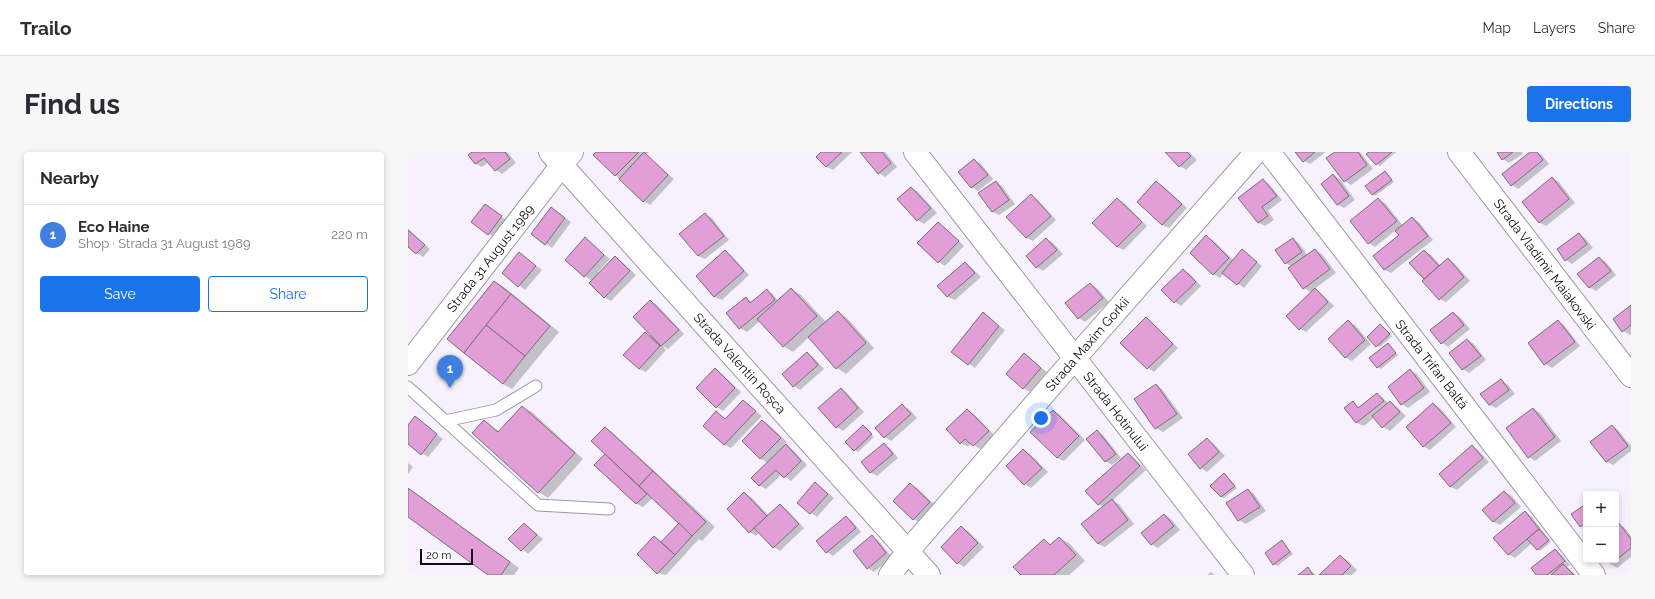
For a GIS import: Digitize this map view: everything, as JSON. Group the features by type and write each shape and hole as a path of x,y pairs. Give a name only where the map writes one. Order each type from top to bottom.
{"street":[{"name":"Strada Hotinului","path":"915,152 1243,575"},
{"name":"Strada Maxim Gorkii","path":"890,575 908,551 1256,152"},
{"name":"Strada Trifan Baltă","path":"1269,152 1594,575"},
{"name":"Strada Vladimir Maiakovski","path":"1459,152 1631,376"},
{"name":"Strada 31 August 1989","path":"408,364 562,156"},
{"name":"Strada Valentin Roșca","path":"562,156 929,575"}],"lane":[{"path":"445,421 496,410 536,386"},
{"path":"408,387 538,505 610,509"}],"building":[{"path":"472,152 505,152 510,159 495,171 484,158 475,164 468,155"},
{"path":"596,152 639,152 615,176 593,155"},
{"path":"644,152 668,175 643,202 619,179"},
{"path":"821,152 842,152 826,167 816,157"},
{"path":"860,152 882,152 891,163 878,174"},
{"path":"1165,152 1187,152 1191,156 1179,167"},
{"path":"1295,152 1315,152 1303,162"},
{"path":"1335,152 1358,152 1367,165 1344,182 1326,158"},
{"path":"1369,152 1392,152 1376,165 1366,154"},
{"path":"1497,152 1513,152 1502,160"},
{"path":"1530,152 1537,152 1543,160 1511,186 1502,174"},
{"path":"974,159 988,175 971,188 958,172"},
{"path":"1385,171 1392,180 1372,195 1365,186"},
{"path":"1333,174 1349,196 1337,205 1321,184"},
{"path":"1552,177 1569,199 1539,223 1522,202"},
{"path":"1263,179 1277,196 1262,207 1268,216 1258,223 1238,198"},
{"path":"996,181 1009,200 992,212 978,193"},
{"path":"1156,181 1182,204 1162,225 1137,202"},
{"path":"911,187 931,208 917,221 897,199"},
{"path":"1031,194 1051,216 1026,238 1006,217"},
{"path":"1117,198 1142,222 1117,247 1092,223"},
{"path":"1378,198 1397,221 1368,244 1350,221"},
{"path":"485,204 502,216 488,235 471,222"},
{"path":"551,207 565,218 545,245 531,234"},
{"path":"705,213 724,236 698,256 679,234"},
{"path":"1412,217 1428,236 1384,270 1373,256 1399,235 1395,231"},
{"path":"938,222 959,241 938,263 917,243"},
{"path":"408,230 425,245 416,254 408,247"},
{"path":"1579,233 1587,244 1565,261 1557,249"},
{"path":"1206,235 1229,258 1213,275 1190,253"},
{"path":"585,237 604,255 584,277 565,260"},
{"path":"1046,238 1057,250 1036,268 1026,256"},
{"path":"1293,238 1302,252 1285,264 1275,250"},
{"path":"1242,249 1257,262 1237,285 1222,273"},
{"path":"1315,249 1330,269 1303,289 1288,268"},
{"path":"725,250 744,271 714,297 696,276"},
{"path":"1424,250 1439,266 1424,279 1409,263"},
{"path":"519,252 536,266 518,287 502,273"},
{"path":"615,256 630,271 604,298 589,283"},
{"path":"1599,257 1611,271 1589,288 1577,274"},
{"path":"1448,258 1464,277 1439,300 1422,281"},
{"path":"965,262 975,273 947,297 937,286"},
{"path":"1183,269 1196,282 1174,303 1161,290"},
{"path":"494,281 511,294 464,353 447,339"},
{"path":"1090,283 1103,298 1078,319 1065,303"},
{"path":"791,288 817,316 783,347 757,319"},
{"path":"1315,288 1328,302 1299,330 1286,316"},
{"path":"767,289 775,300 739,329 726,313 746,297 750,303"},
{"path":"511,294 550,326 525,356 486,325"},
{"path":"650,300 679,330 661,346 633,317"},
{"path":"1631,305 1631,325 1622,332 1613,319"},
{"path":"838,311 866,343 836,369 808,337"},
{"path":"983,312 999,326 968,365 951,352"},
{"path":"1453,312 1464,325 1441,344 1430,330"},
{"path":"1146,317 1173,344 1147,369 1120,343"},
{"path":"1348,320 1365,340 1345,358 1328,339"},
{"path":"1558,320 1575,342 1544,365 1528,343"},
{"path":"1380,324 1390,334 1376,347 1367,337"},
{"path":"486,325 525,356 503,384 464,353"},
{"path":"645,332 660,346 639,369 623,355"},
{"path":"1467,339 1481,356 1462,370 1449,353"},
{"path":"1388,343 1396,353 1377,368 1369,358"},
{"path":"807,352 818,365 793,387 782,374"},
{"path":"1024,353 1041,368 1023,389 1006,374"},
{"path":"715,368 735,388 716,408 696,388"},
{"path":"1410,369 1424,388 1401,405 1388,387"},
{"path":"1501,379 1509,390 1489,405 1480,394"},
{"path":"1156,384 1177,414 1155,429 1134,399"},
{"path":"841,388 858,408 836,428 818,408"},
{"path":"1377,393 1384,401 1356,423 1344,408 1353,401 1358,408"},
{"path":"743,400 756,411 724,445 703,426 716,411 725,419"},
{"path":"1390,401 1400,412 1382,428 1372,416"},
{"path":"1433,403 1451,423 1423,447 1406,427"},
{"path":"902,404 911,414 884,438 875,428"},
{"path":"522,406 575,453 538,493 472,433 484,420 498,432"},
{"path":"1533,408 1555,437 1528,458 1506,428"},
{"path":"967,409 989,431 973,446 965,439 960,444 946,429"},
{"path":"1053,410 1079,436 1057,458 1030,432"},
{"path":"415,416 437,434 421,455 408,444 408,425"},
{"path":"762,420 781,438 760,459 742,441"},
{"path":"863,425 872,434 854,451 845,442"},
{"path":"1612,425 1628,446 1606,462 1590,442"},
{"path":"605,427 653,471 639,486 591,441"},
{"path":"1097,430 1116,454 1105,462 1086,439"},
{"path":"1207,438 1219,452 1200,469 1188,454"},
{"path":"884,443 893,454 870,473 861,462"},
{"path":"786,444 801,461 784,478 776,470 759,486 751,478"},
{"path":"1472,445 1483,458 1450,487 1439,474"},
{"path":"1023,449 1042,468 1024,485 1006,466"},
{"path":"1128,453 1140,466 1098,505 1085,491"},
{"path":"605,454 647,494 636,504 594,465"},
{"path":"653,471 706,522 692,536 639,486"},
{"path":"1224,473 1235,486 1221,497 1210,486"},
{"path":"815,482 828,494 810,514 797,503"},
{"path":"910,483 930,502 913,520 893,501"},
{"path":"408,488 510,562 501,575 488,575 408,517"},
{"path":"1248,489 1260,507 1238,521 1226,503"},
{"path":"1504,491 1515,503 1493,522 1482,510"},
{"path":"744,492 767,516 749,533 727,509"},
{"path":"1112,499 1128,520 1098,544 1081,524"},
{"path":"780,504 799,524 773,548 754,528"},
{"path":"1583,506 1583,524 1580,527 1571,514"},
{"path":"1525,511 1539,529 1508,555 1493,538"},
{"path":"1164,514 1174,526 1151,545 1141,533"},
{"path":"846,516 856,528 826,553 816,541"},
{"path":"524,523 537,535 521,551 508,539"},
{"path":"679,523 692,536 675,555 661,542"},
{"path":"1619,523 1631,539 1631,548 1619,558"},
{"path":"961,526 978,543 957,564 941,547"},
{"path":"1539,529 1549,540 1537,550 1527,539"},
{"path":"872,535 886,553 867,569 853,551"},
{"path":"654,536 675,555 657,574 637,554"},
{"path":"1059,537 1076,555 1054,575 1021,575 1013,567 1044,539 1050,545"},
{"path":"1282,540 1290,552 1273,565 1265,553"},
{"path":"1555,549 1565,561 1547,575 1536,575 1531,568"},
{"path":"1340,555 1351,566 1342,575 1319,575"},
{"path":"1563,564 1574,575 1551,575"},
{"path":"1308,567 1313,575 1298,575"}],"place":[{"name":"Eco Haine","path":"450,388"}]}
